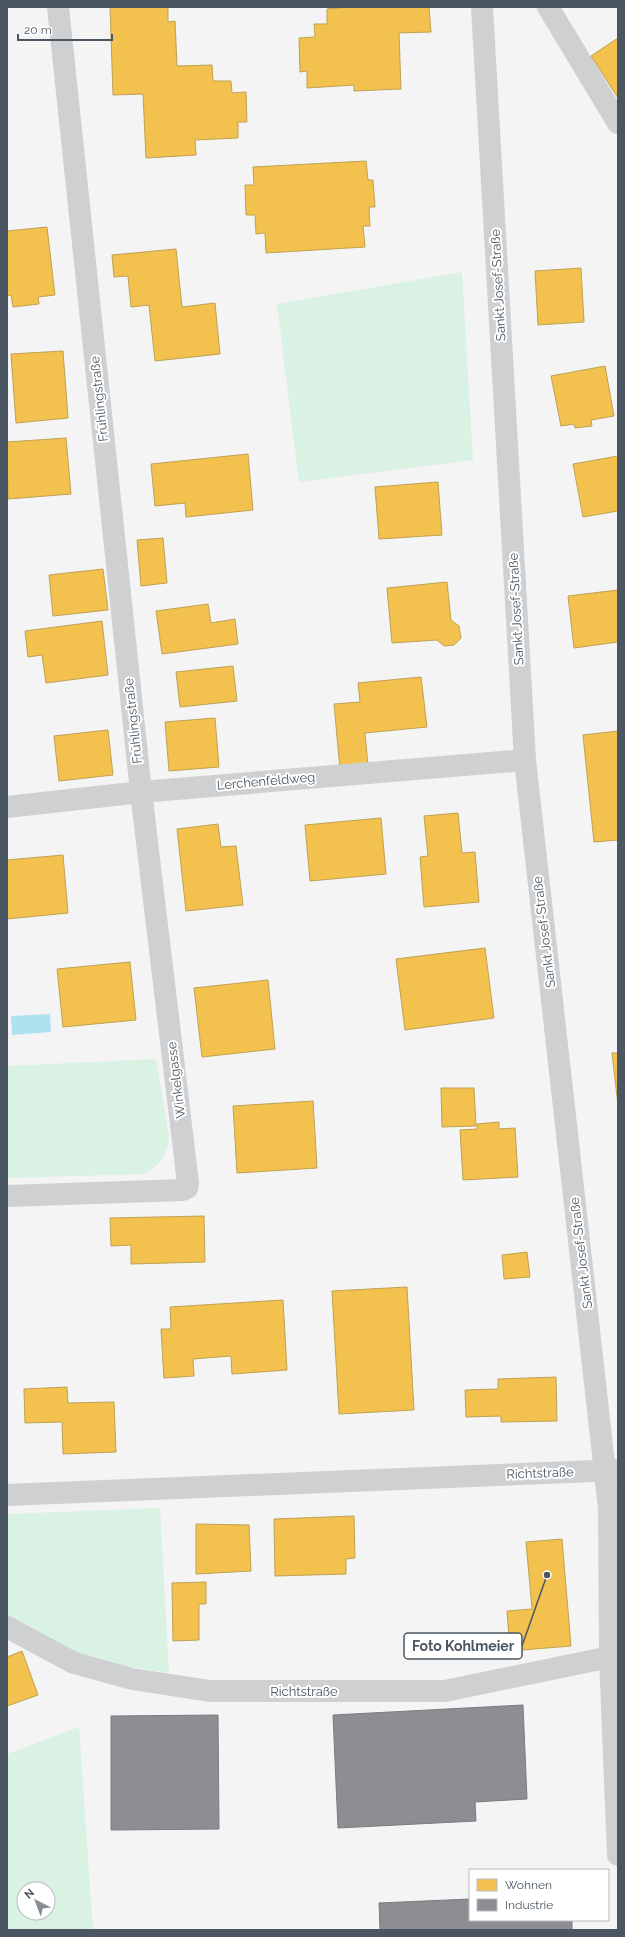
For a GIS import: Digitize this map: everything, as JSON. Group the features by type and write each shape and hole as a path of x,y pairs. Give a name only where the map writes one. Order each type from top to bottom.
{"street":[{"name":"Frühlingstraße","path":"58,7 141,792"},
{"name":"Sankt Josef-Straße","path":"482,7 525,760 612,1471 609,1508 610,1657 618,1855"},
{"path":"548,7 618,123"},
{"name":"Lerchenfeldweg","path":"7,807 141,792 525,760"},
{"name":"Winkelgasse","path":"7,1196 183,1190 188,1186 141,792"},
{"name":"Richtstraße","path":"7,1495 612,1471"},
{"name":"Richtstraße","path":"7,1627 74,1663 132,1680 210,1692 445,1691 610,1657"}],"green space":[{"path":"462,272 473,460 299,482 277,304"},
{"path":"156,1059 169,1137 167,1149 162,1159 155,1167 145,1174 7,1178 7,1066"},
{"path":"160,1508 169,1673 124,1666 73,1652 7,1620 7,1514"},
{"path":"79,1727 93,1930 7,1930 7,1754"}],"water":[{"path":"50,1014 51,1032 12,1035 11,1016"}],"building: Wohnen":[{"path":"110,7 168,7 168,22 175,21 177,66 212,65 213,81 231,81 232,93 246,92 247,122 238,122 238,138 195,140 196,155 146,158 143,94 113,95"},
{"path":"349,7 429,7 431,32 399,33 401,89 354,91 354,85 307,88 307,71 300,72 299,38 315,37 314,24 327,24 327,9"},
{"path":"618,38 618,98 591,56"},
{"path":"366,161 368,180 373,180 375,207 369,207 370,226 363,226 365,247 266,253 265,233 256,234 255,215 246,215 245,185 254,185 253,167"},
{"path":"47,227 55,295 38,297 39,304 13,307 11,295 7,296 7,231"},
{"path":"176,249 182,307 215,303 220,354 155,361 149,305 131,307 128,276 114,277 112,255"},
{"path":"581,268 584,322 538,325 535,271"},
{"path":"63,351 68,418 16,423 11,354"},
{"path":"605,366 614,416 591,420 592,426 575,428 574,424 561,426 551,376"},
{"path":"66,438 71,494 8,499 7,442"},
{"path":"248,454 253,510 186,517 185,503 155,506 151,464"},
{"path":"618,456 618,511 583,517 573,464"},
{"path":"438,482 442,535 379,539 375,487"},
{"path":"163,538 167,583 141,586 137,540"},
{"path":"103,569 108,610 53,616 49,575"},
{"path":"447,582 451,620 459,626 461,638 454,645 444,646 437,640 392,643 387,588"},
{"path":"618,590 618,642 574,648 568,596"},
{"path":"208,604 211,623 235,619 238,644 162,654 156,611"},
{"path":"102,621 108,675 46,683 42,655 28,657 25,631"},
{"path":"233,666 237,701 180,707 176,672"},
{"path":"421,677 427,727 365,733 368,766 340,769 334,704 360,702 358,683"},
{"path":"215,718 219,767 169,771 165,722"},
{"path":"108,730 113,775 59,781 54,736"},
{"path":"618,731 618,840 594,842 583,735"},
{"path":"458,813 462,853 475,852 479,902 424,907 420,857 428,856 424,816"},
{"path":"381,818 386,874 310,881 305,825"},
{"path":"218,824 221,847 236,846 243,905 186,911 177,829"},
{"path":"63,855 68,913 7,919 7,860"},
{"path":"485,948 494,1018 405,1030 396,959"},
{"path":"130,962 136,1020 63,1027 57,969"},
{"path":"268,980 275,1049 202,1057 194,988"},
{"path":"612,1053 618,1053 618,1105"},
{"path":"441,1088 474,1088 476,1126 442,1127"},
{"path":"313,1101 317,1168 237,1173 233,1106"},
{"path":"499,1122 499,1129 515,1128 518,1177 463,1180 460,1130 477,1129 477,1124"},
{"path":"204,1216 205,1262 131,1264 131,1245 111,1246 110,1218"},
{"path":"527,1252 530,1277 504,1279 502,1255"},
{"path":"407,1287 414,1410 339,1414 332,1291"},
{"path":"283,1300 287,1370 232,1374 231,1356 193,1359 194,1376 164,1378 161,1329 171,1329 170,1307"},
{"path":"556,1377 557,1421 501,1422 501,1416 466,1417 465,1390 498,1389 498,1379"},
{"path":"67,1387 68,1403 114,1402 116,1452 63,1454 62,1422 25,1423 24,1389"},
{"path":"354,1516 355,1558 346,1559 346,1574 275,1576 274,1519"},
{"path":"196,1524 249,1525 251,1571 196,1574"},
{"path":"562,1539 571,1646 510,1651 507,1611 532,1609 526,1542"},
{"path":"206,1582 206,1604 199,1604 199,1640 173,1641 172,1583"},
{"path":"22,1651 38,1695 7,1706 7,1657"}],"building: Industrie":[{"path":"523,1705 527,1799 475,1802 476,1821 338,1828 333,1715"},
{"path":"218,1715 219,1829 111,1830 111,1716"},
{"path":"469,1899 469,1921 572,1921 572,1930 380,1930 379,1903"}],"place":[{"name":"Foto Kohlmeier","path":"547,1575"}]}
